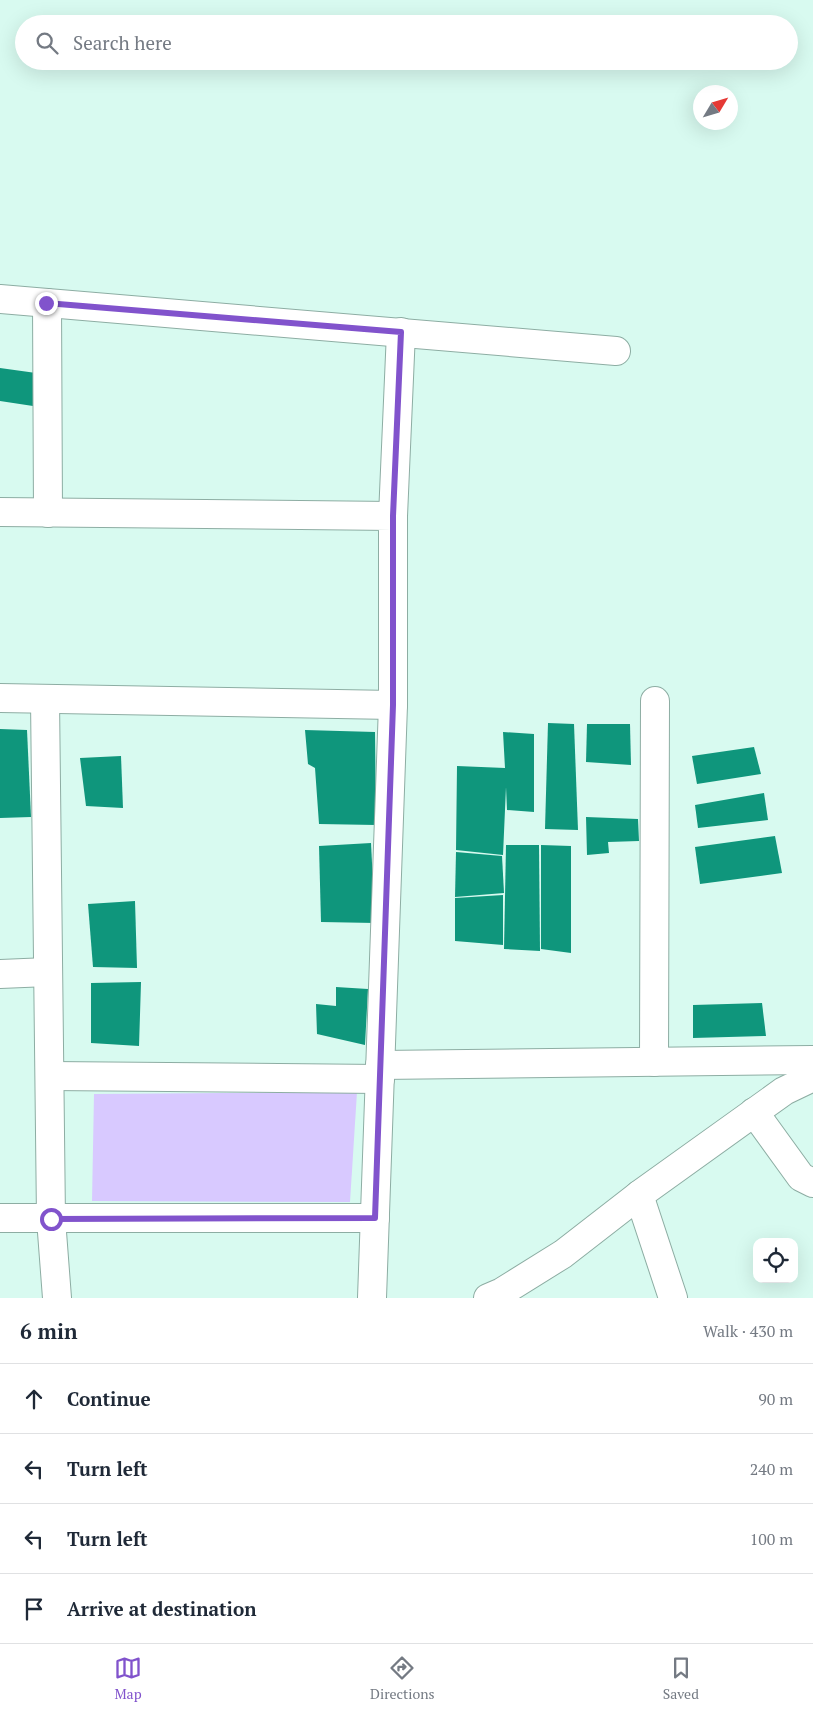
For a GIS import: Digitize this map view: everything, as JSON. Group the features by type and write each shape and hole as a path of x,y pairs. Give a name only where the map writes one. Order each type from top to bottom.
{"street":[{"path":"0,299 616,351"},
{"path":"46,303 48,513"},
{"path":"372,1298 393,705 393,516 401,332"},
{"path":"0,512 393,516"},
{"path":"0,698 393,705"},
{"path":"45,699 51,1219 56,1298"},
{"path":"654,1062 655,701"},
{"path":"0,974 48,972"},
{"path":"50,1076 380,1072 654,1062 813,1060"},
{"path":"488,1298 502,1292 563,1254 639,1194 784,1090 813,1077"},
{"path":"754,1112 801,1177 813,1183"},
{"path":"639,1194 673,1298"},
{"path":"0,1218 375,1218"}],"shaded area":[{"path":"357,1092 350,1202 92,1201 94,1094"}],"building":[{"path":"0,368 36,373 33,406 0,401"},
{"path":"548,723 574,724 578,830 545,829"},
{"path":"587,724 630,724 631,765 586,762"},
{"path":"0,729 27,730 31,817 0,818"},
{"path":"305,730 375,732 376,825 319,824 315,768 308,764"},
{"path":"503,732 534,734 534,812 507,810 506,787 503,855 456,850 457,766 505,768"},
{"path":"754,747 761,774 697,784 692,756"},
{"path":"121,756 123,808 86,806 80,758"},
{"path":"764,793 768,820 698,828 695,805"},
{"path":"586,817 638,819 639,841 608,842 609,853 587,855"},
{"path":"775,836 782,873 700,884 695,847"},
{"path":"371,843 375,923 321,922 319,846"},
{"path":"506,845 539,845 540,951 504,949"},
{"path":"541,845 571,846 571,953 541,949"},
{"path":"456,852 502,856 504,893 455,897"},
{"path":"503,895 503,945 455,941 455,898"},
{"path":"135,901 137,968 93,967 88,904"},
{"path":"141,982 139,1046 91,1043 91,983"},
{"path":"336,987 368,989 365,1045 317,1034 316,1004 336,1006"},
{"path":"762,1003 766,1036 693,1038 693,1005"}],"route":[{"path":"46,303 401,332 393,516 393,705 375,1218 51,1219"}]}
